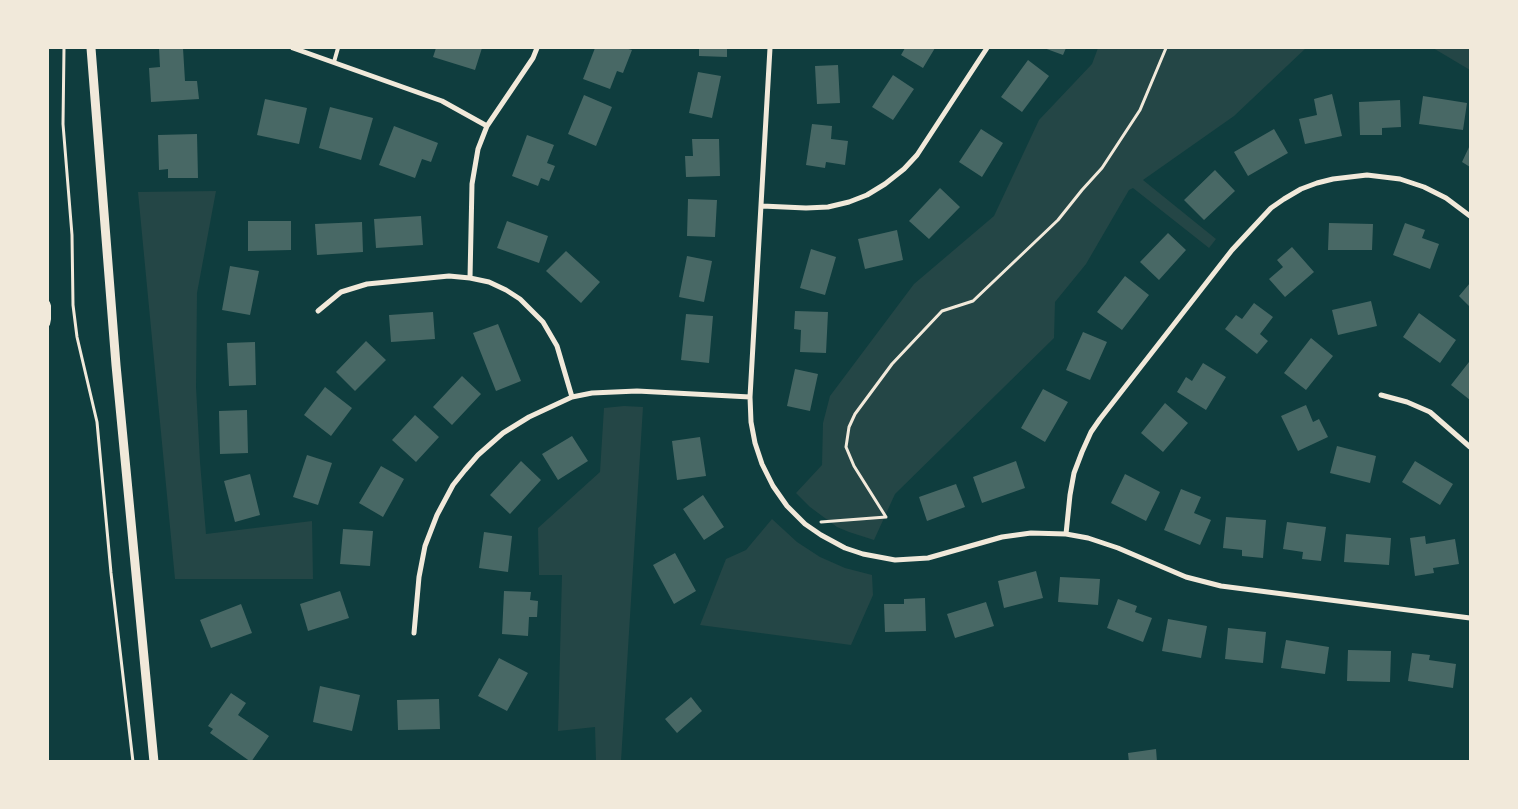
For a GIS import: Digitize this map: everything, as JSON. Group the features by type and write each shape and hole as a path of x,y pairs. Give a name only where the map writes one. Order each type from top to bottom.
{"street":[{"path":"90,48 116,365 154,762"},
{"path":"293,48 442,101 488,126"},
{"path":"470,278 472,184 478,149 488,126 533,58 537,48"},
{"path":"770,48 750,397 751,422 755,443 772,486 787,506 805,524 845,548 863,554 895,560 914,560 940,556 1002,537 1031,533 1066,534 1088,538 1118,548 1186,576 1221,586 1470,618"},
{"path":"762,206 828,207 849,202 885,184 904,169 916,155 987,48"},
{"path":"1066,534 1074,473 1091,432 1232,250 1270,208 1302,189 1317,183 1367,175 1400,179 1424,187 1446,198 1470,216"},
{"path":"318,311 341,292 367,284 449,276 489,282 506,290 527,304 543,322 557,346 572,396"},
{"path":"414,633 419,577 425,546 437,515 454,486 478,455 503,433 529,417 572,396 637,391 750,397"},
{"path":"1380,395 1407,402 1430,412 1470,447"}],"lane":[{"path":"334,62 338,48"},
{"path":"48,303 48,324"}],"path":[{"path":"64,48 63,124 72,235 74,313 77,337 97,422 110,573 133,762"},
{"path":"805,524 886,517 854,466 846,447 850,426 855,414 892,364 942,310 973,301 1058,220 1102,168 1140,110 1166,48"}],"shaded area":[{"path":"1098,48 1306,48 1234,116 1143,180 1216,239 1209,248 1133,188 1129,190 1086,264 1055,302 1054,338 895,494 874,540 837,527 810,507 796,493 822,465 823,423 830,396 914,284 994,216 1039,120 1092,64"},
{"path":"1433,48 1470,48 1470,70"},
{"path":"216,191 197,293 196,387 206,534 312,521 313,579 175,579 138,192"},
{"path":"643,407 621,761 596,761 595,727 558,731 562,575 539,575 538,528 600,472 604,408"},
{"path":"772,519 797,542 820,557 845,568 872,575 873,595 851,645 700,625 726,559 746,550"}],"building":[{"path":"159,48 183,48 185,81 197,81 199,99 151,102 149,68 160,67"},
{"path":"436,48 482,48 475,70 433,57"},
{"path":"595,48 625,48 632,50 623,73 617,71 610,89 583,79"},
{"path":"699,48 727,48 727,57 699,56"},
{"path":"905,48 935,48 923,68 901,55"},
{"path":"1044,48 1066,48 1063,55"},
{"path":"1028,60 1049,76 1022,112 1001,97"},
{"path":"838,65 840,103 817,104 815,66"},
{"path":"698,72 721,76 712,118 689,113"},
{"path":"893,75 914,89 893,120 872,107"},
{"path":"1332,94 1342,136 1305,144 1299,119 1317,115 1314,99"},
{"path":"584,95 612,107 596,146 568,134"},
{"path":"1423,96 1467,103 1463,130 1419,124"},
{"path":"265,99 307,108 299,144 257,135"},
{"path":"1400,100 1401,127 1382,128 1382,135 1360,135 1359,102"},
{"path":"330,107 373,118 361,160 319,148"},
{"path":"812,124 832,126 831,139 848,141 845,165 826,162 825,168 806,165"},
{"path":"394,126 438,143 431,162 422,159 415,178 379,165"},
{"path":"981,129 1003,143 982,177 959,162"},
{"path":"1274,129 1288,153 1248,176 1234,152"},
{"path":"197,134 198,178 168,178 168,169 159,170 158,135"},
{"path":"527,135 554,145 547,163 555,166 549,181 541,178 538,186 512,176"},
{"path":"692,139 719,139 720,176 686,177 685,156 693,156"},
{"path":"1470,145 1470,167 1462,162"},
{"path":"1215,170 1235,191 1204,220 1184,200"},
{"path":"940,188 960,207 929,239 909,221"},
{"path":"688,199 717,200 715,237 687,236"},
{"path":"421,216 423,245 376,248 374,219"},
{"path":"248,221 291,221 291,250 248,251"},
{"path":"507,221 548,236 539,263 497,248"},
{"path":"362,222 363,252 317,255 315,224"},
{"path":"1329,223 1373,224 1372,250 1328,250"},
{"path":"1405,223 1425,230 1422,238 1439,244 1430,269 1393,255"},
{"path":"897,230 903,260 865,269 858,239"},
{"path":"1168,233 1186,250 1159,280 1140,262"},
{"path":"1292,247 1314,272 1285,297 1269,279 1283,267 1277,260"},
{"path":"811,249 836,257 825,295 800,288"},
{"path":"566,251 600,282 581,303 546,271"},
{"path":"687,256 712,261 704,302 679,297"},
{"path":"230,266 259,271 250,315 222,310"},
{"path":"1125,276 1149,295 1122,330 1097,312"},
{"path":"1470,283 1470,307 1459,296"},
{"path":"1371,301 1377,326 1338,335 1332,310"},
{"path":"1254,303 1273,317 1260,334 1268,341 1257,354 1225,329 1236,315 1242,319"},
{"path":"795,311 828,312 826,353 800,352 801,330 794,329"},
{"path":"433,312 435,339 391,342 389,315"},
{"path":"1419,313 1456,340 1440,363 1403,337"},
{"path":"686,314 713,316 709,363 681,360"},
{"path":"498,324 521,381 496,391 473,333"},
{"path":"1083,332 1107,342 1090,380 1066,370"},
{"path":"1311,338 1333,356 1306,390 1284,373"},
{"path":"366,341 386,360 355,391 336,372"},
{"path":"255,342 256,385 229,386 227,343"},
{"path":"1469,362 1470,364 1470,400 1451,385"},
{"path":"1203,363 1226,377 1206,410 1177,392 1186,377 1192,381"},
{"path":"795,369 818,374 810,411 787,406"},
{"path":"462,376 481,394 452,425 433,407"},
{"path":"325,387 352,408 331,436 304,415"},
{"path":"1043,389 1068,402 1045,442 1021,428"},
{"path":"1165,403 1188,423 1163,452 1141,433"},
{"path":"1306,405 1313,422 1319,419 1328,437 1298,451 1281,416"},
{"path":"247,410 248,453 220,454 219,411"},
{"path":"415,415 439,437 416,462 392,440"},
{"path":"572,436 588,461 558,480 542,454"},
{"path":"700,437 706,476 677,480 672,441"},
{"path":"1337,446 1376,456 1370,483 1330,473"},
{"path":"307,455 332,463 318,505 293,497"},
{"path":"521,461 541,480 510,514 490,495"},
{"path":"1016,461 1025,488 982,503 973,477"},
{"path":"1415,461 1453,484 1440,505 1402,482"},
{"path":"381,466 404,479 383,517 359,503"},
{"path":"250,474 260,515 235,522 224,481"},
{"path":"1125,474 1160,492 1146,521 1111,503"},
{"path":"956,484 965,507 927,521 919,497"},
{"path":"1181,489 1201,497 1194,513 1211,520 1200,545 1164,530"},
{"path":"703,495 724,527 704,540 683,509"},
{"path":"1226,517 1266,520 1263,558 1242,556 1242,550 1223,548"},
{"path":"1287,522 1326,527 1321,561 1302,559 1303,552 1283,549"},
{"path":"343,529 373,531 370,566 340,564"},
{"path":"484,532 512,536 508,572 479,568"},
{"path":"1346,534 1391,538 1389,565 1344,562"},
{"path":"1425,536 1426,544 1455,539 1459,564 1433,568 1434,573 1415,576 1410,538"},
{"path":"675,553 696,591 674,604 653,565"},
{"path":"1036,571 1043,598 1004,608 998,581"},
{"path":"1060,577 1100,579 1098,605 1058,602"},
{"path":"340,591 349,618 308,631 300,604"},
{"path":"504,591 531,592 530,600 538,601 537,617 529,617 528,636 502,634"},
{"path":"925,598 926,631 885,632 884,604 904,604 904,599"},
{"path":"1118,599 1137,606 1135,612 1152,618 1143,642 1107,628"},
{"path":"986,602 994,626 955,638 947,614"},
{"path":"241,604 252,633 211,648 200,620"},
{"path":"1168,619 1207,626 1201,658 1162,651"},
{"path":"1228,628 1266,632 1263,663 1225,659"},
{"path":"1286,640 1329,647 1325,674 1281,668"},
{"path":"1348,650 1391,651 1390,682 1347,681"},
{"path":"1412,653 1430,655 1429,660 1456,664 1453,688 1408,681"},
{"path":"499,658 528,673 507,711 478,696"},
{"path":"320,686 360,695 352,731 313,722"},
{"path":"231,693 246,703 238,715 269,736 251,762 210,733 213,729 208,726"},
{"path":"691,697 702,711 677,733 665,719"},
{"path":"439,699 440,729 398,730 397,700"},
{"path":"1156,749 1157,762 1129,762 1128,753"}]}
